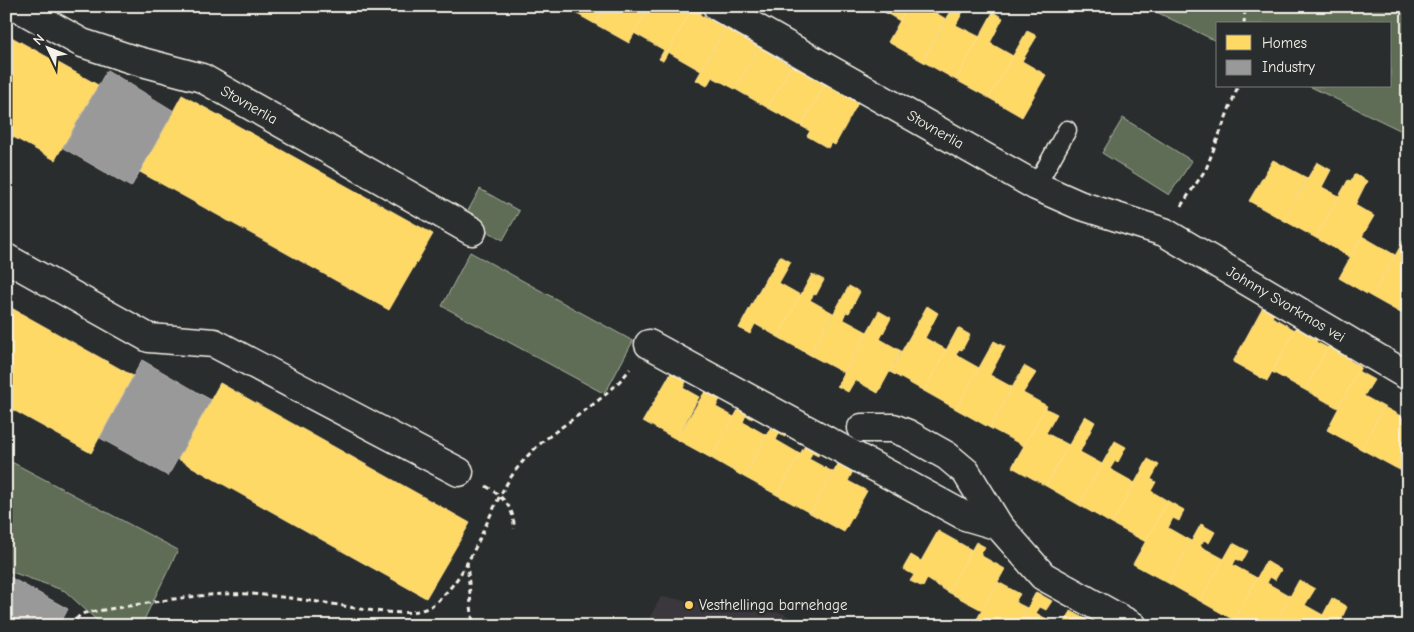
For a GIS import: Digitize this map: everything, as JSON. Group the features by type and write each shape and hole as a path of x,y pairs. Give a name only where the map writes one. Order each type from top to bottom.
{"street":[{"name":"Stovnerlia","path":"16,6 82,43 131,59 202,78 472,231"},
{"name":"Stovnerlia","path":"717,6 1036,186 1079,205 1164,232"},
{"name":"Johnny Svorkmos vei","path":"1164,232 1408,376"},
{"path":"6,258 149,338 214,343 459,472"},
{"path":"649,344 965,516 999,526"},
{"path":"862,428 893,428 908,434 947,456 966,472 999,526 1042,576 1133,626"}],"lane":[{"path":"1036,186 1067,130"}],"path":[{"path":"1241,6 1245,9"},
{"path":"1245,9 1251,6"},
{"path":"1244,22 1245,9"},
{"path":"1164,232 1206,169 1237,88"},
{"path":"70,626 81,614 89,612 224,594 273,597 401,613 416,611 434,604 467,562 517,467 528,454 613,389 649,344"},
{"path":"459,472 470,476 501,497 512,511 514,529"},
{"path":"467,562 473,626"}],"shaded area":[{"name":"Vesthellinga barnehage","path":"661,597 782,613 805,626 645,626"}],"green space":[{"path":"1144,6 1408,6 1408,134 1313,88 1392,88 1392,22 1216,22 1216,41"},
{"path":"1123,118 1192,161 1169,195 1102,153"},
{"path":"480,189 519,211 503,240 464,218"},
{"path":"470,252 633,341 608,388 603,393 442,306"},
{"path":"6,459 178,550 141,626 103,626 65,591 6,570"}],"building: Homes":[{"path":"563,6 605,6 595,24"},
{"path":"605,6 650,6 629,43 595,24"},
{"path":"650,6 685,6 692,10 663,61 659,59 664,50 634,33"},
{"path":"694,6 704,8 700,15 725,28 701,71 668,52"},
{"path":"874,6 908,6 900,21"},
{"path":"908,6 924,6 946,19 922,61 888,42"},
{"path":"954,6 966,6 956,25 980,37 956,80 922,61"},
{"path":"993,12 1003,18 990,43 1013,56 989,98 956,80"},
{"path":"729,22 739,27 735,34 758,47 735,89 712,77 707,86 696,80"},
{"path":"1027,31 1037,36 1022,61 1046,75 1022,117 989,98"},
{"path":"6,34 98,85 55,160 6,133"},
{"path":"762,41 772,46 769,53 791,66 768,108 735,89"},
{"path":"795,59 806,65 802,71 825,84 801,126 768,108"},
{"path":"829,77 848,87 844,95 858,103 835,145 831,143 828,148 807,136 810,131 801,126"},
{"path":"182,95 433,234 389,310 140,172"},
{"path":"1273,160 1307,178 1283,220 1249,201"},
{"path":"1317,162 1331,170 1322,187 1339,196 1316,238 1283,220"},
{"path":"1354,174 1367,181 1355,205 1374,216 1350,257 1316,238 1348,180 1351,181"},
{"path":"1362,236 1395,255 1372,297 1339,278"},
{"path":"1405,238 1408,238 1408,312 1406,316 1372,297"},
{"path":"780,256 791,262 779,283 802,296 778,337 755,324 750,334 739,328"},
{"path":"812,274 824,280 816,295 814,294 810,300 833,313 810,355 778,337"},
{"path":"849,286 860,292 849,313 846,312 843,319 867,332 844,373 810,355"},
{"path":"1265,303 1276,310 1272,317 1295,330 1267,381 1233,362"},
{"path":"6,305 133,376 91,453 6,406"},
{"path":"927,306 938,313 925,338 947,350 924,391 890,372"},
{"path":"879,311 891,318 880,339 901,351 878,393 855,380 848,392 837,386"},
{"path":"1299,322 1320,334 1316,342 1328,348 1305,390 1272,372"},
{"path":"958,328 970,335 962,350 959,349 956,355 979,368 956,409 924,391"},
{"path":"1332,340 1354,352 1349,360 1361,367 1338,408 1305,390"},
{"path":"994,341 1005,347 990,375 1012,387 990,428 956,409"},
{"path":"675,366 690,374 683,388 699,397 676,439 643,421"},
{"path":"1024,366 1036,373 1023,393 1047,406 1024,446 990,428"},
{"path":"1358,371 1374,380 1364,396 1384,407 1361,449 1327,430"},
{"path":"220,383 470,523 426,598 178,459"},
{"path":"709,385 723,393 716,407 734,417 711,458 676,439"},
{"path":"742,403 757,411 752,419 746,415 743,422 766,435 744,477 711,458"},
{"path":"1384,407 1408,420 1408,443 1394,467 1361,449"},
{"path":"1045,408 1057,414 1046,433 1069,445 1046,486 1012,467"},
{"path":"1085,416 1095,422 1080,452 1102,464 1079,505 1046,486"},
{"path":"774,421 789,430 785,437 779,434 776,440 800,454 777,495 744,477"},
{"path":"808,440 822,448 818,456 812,453 809,459 833,472 810,513 777,495"},
{"path":"1115,441 1126,447 1118,462 1115,461 1110,469 1135,483 1112,524 1079,505"},
{"path":"1408,443 1408,474 1394,467"},
{"path":"841,459 855,467 848,481 867,491 844,532 810,513"},
{"path":"1148,459 1159,465 1151,479 1156,482 1151,491 1168,501 1146,542 1112,524"},
{"path":"1168,501 1184,510 1179,521 1173,518 1168,528 1191,541 1168,583 1133,564"},
{"path":"1201,524 1215,532 1209,543 1204,540 1200,546 1224,559 1200,601 1168,583"},
{"path":"938,531 972,550 948,592 927,579 923,587 910,581 914,575 903,569 911,555 921,561"},
{"path":"976,542 985,547 980,555 1005,569 982,610 948,592"},
{"path":"1233,543 1248,551 1242,562 1236,559 1233,565 1257,578 1234,620 1200,601"},
{"path":"1266,561 1281,570 1275,580 1270,577 1267,583 1290,596 1274,626 1245,626 1234,620"},
{"path":"1299,580 1315,589 1305,605 1323,615 1317,626 1274,626"},
{"path":"998,582 1020,594 1015,602 1027,608 1018,626 973,626"},
{"path":"1036,592 1052,601 1046,610 1040,607 1036,613 1059,626 1018,626"},
{"path":"1332,598 1347,607 1339,624 1343,626 1317,626"},
{"path":"1071,611 1087,620 1084,626 1063,626"}],"building: Industry":[{"path":"107,70 174,111 131,187 63,148"},
{"path":"142,360 211,400 168,476 100,438"},
{"path":"6,575 68,609 59,626 20,626 6,618"}],"place":[{"name":"Vesthellinga barnehage","path":"689,605"}]}
